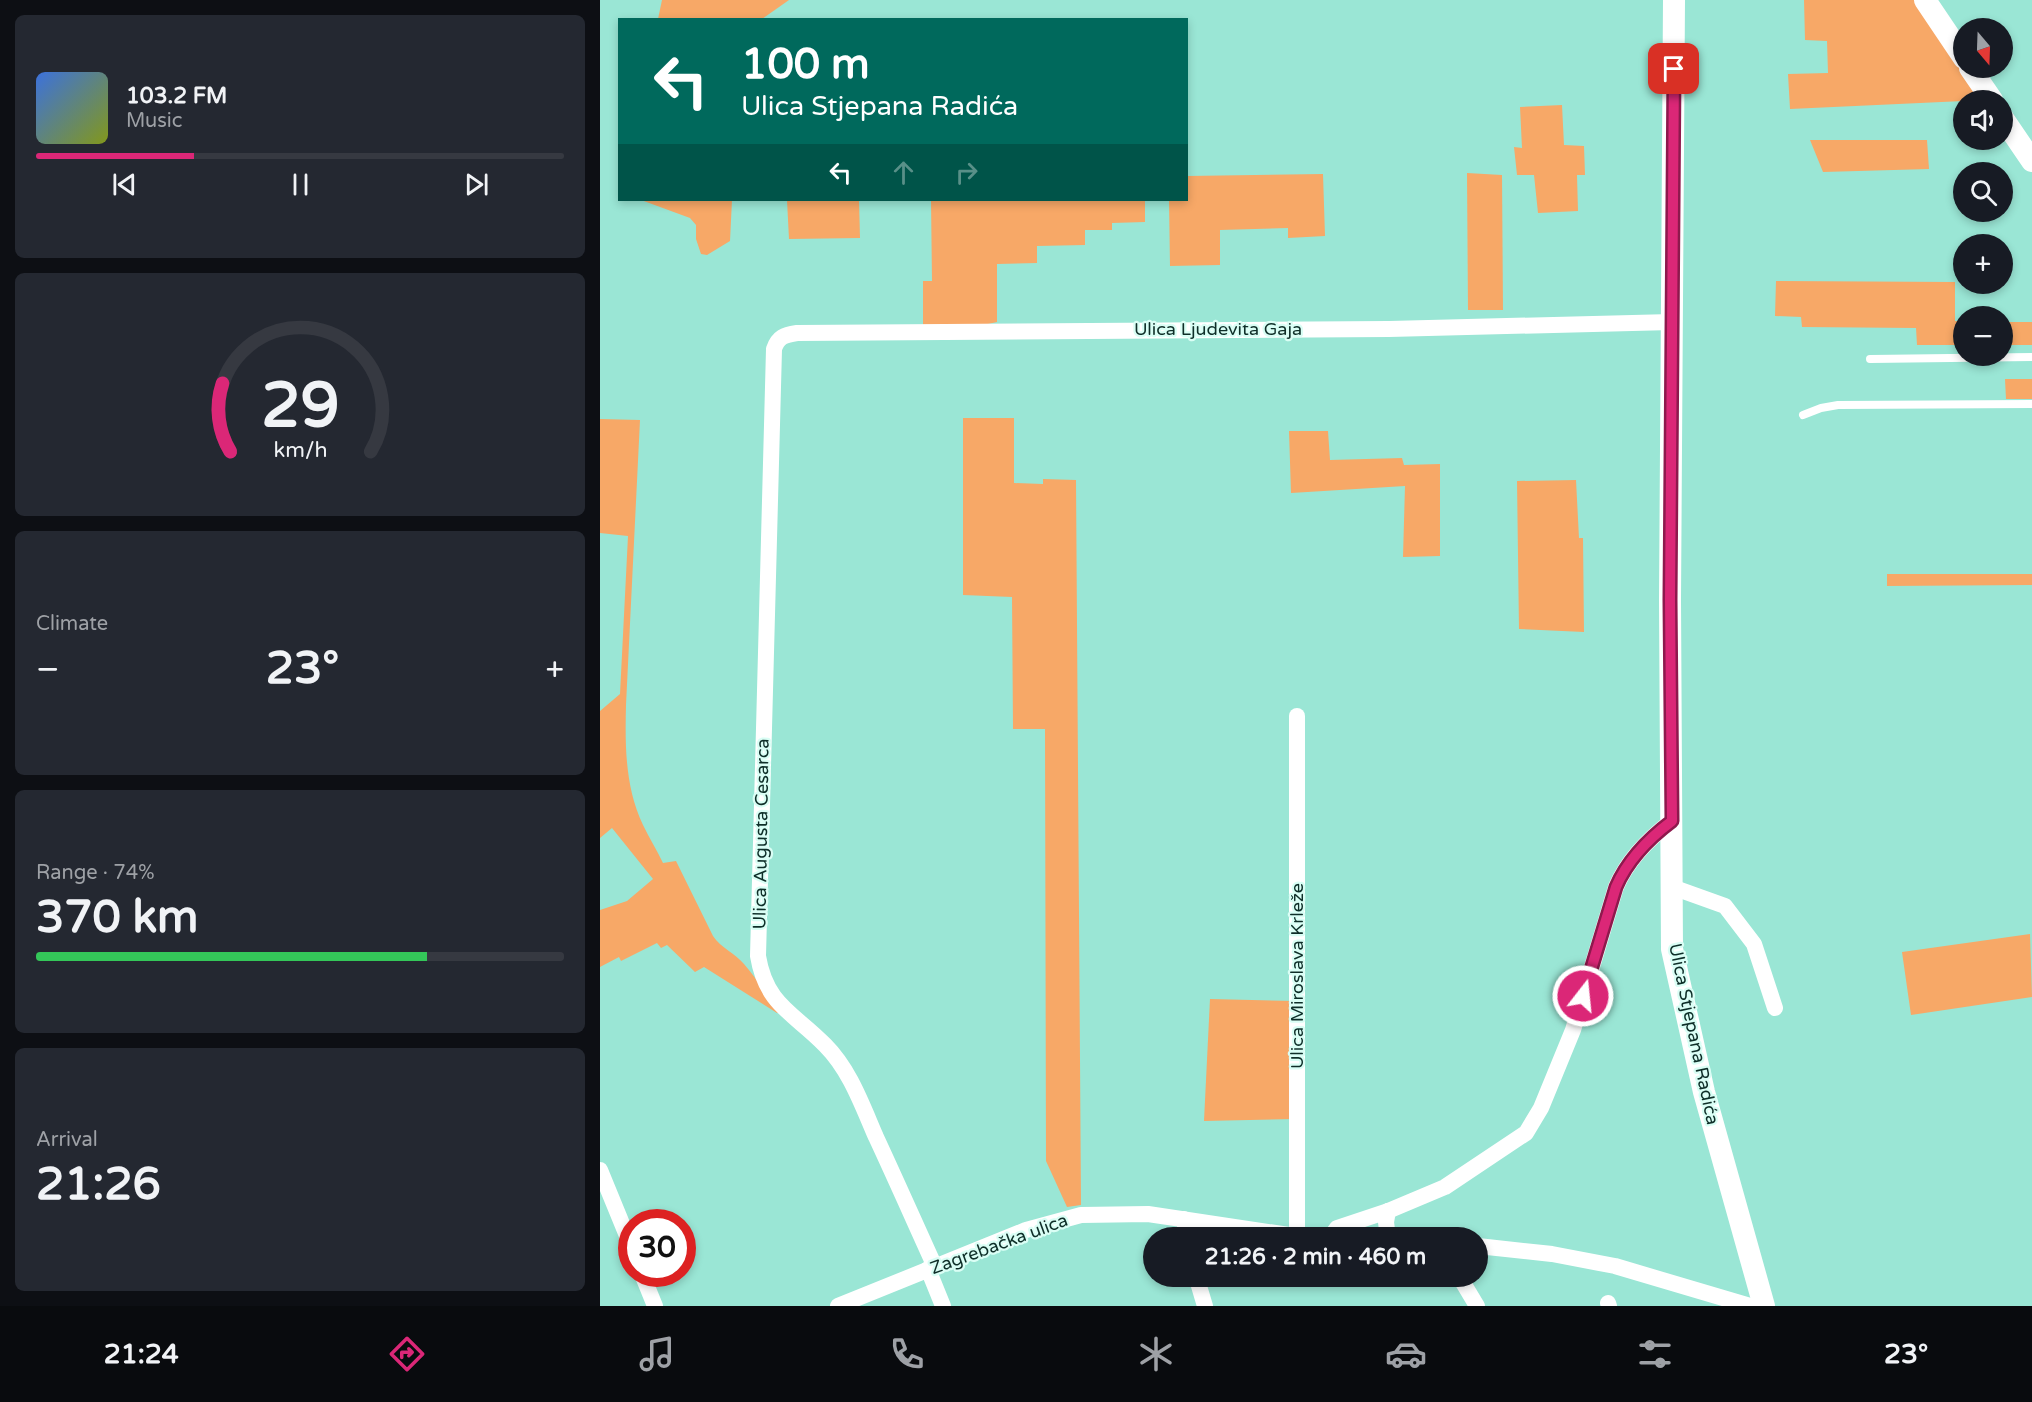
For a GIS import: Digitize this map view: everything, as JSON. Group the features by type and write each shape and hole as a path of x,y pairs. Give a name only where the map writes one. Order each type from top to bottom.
{"street":[{"name":"Ulica Stjepana Radića","path":"1674,0 1670,600 1672,949 1704,1092 1764,1306"},
{"path":"1925,0 1953,42"},
{"path":"2013,133 2032,161"},
{"name":"Ulica Ljudevita Gaja","path":"774,349 777,340 785,335 796,333 1389,329 1672,322"},
{"name":"Ulica Augusta Cesarca","path":"774,349 758,956 761,976 771,995 826,1045 841,1063 858,1095 932,1268 943,1306"},
{"name":"Ulica Miroslava Krleže","path":"1296,716 1303,1227"},
{"path":"1340,1227 1388,1212 1445,1187 1516,1141 1531,1126 1541,1108 1573,1030 1623,870 1646,843 1672,821"},
{"path":"1672,887 1725,906 1754,944 1775,1008"},
{"path":"600,1170 618,1214"},
{"path":"1387,1227 1388,1212"},
{"name":"Zagrebačka ulica","path":"838,1306 1026,1230 1081,1215 1148,1214 1237,1227"},
{"path":"1184,1219 1185,1227"},
{"path":"1488,1247 1552,1254 1615,1266 1750,1306"},
{"path":"647,1287 655,1306"},
{"path":"1199,1287 1205,1306"},
{"path":"1466,1287 1477,1306"}],"lane":[{"path":"1869,359 2032,357"},
{"path":"1803,415 1838,405 2032,404"}],"shaded area":[{"path":"662,0 789,0 763,18 658,18"},
{"path":"1804,0 1918,0 1953,52 1953,78 1970,78 1978,90 1953,90 1953,101 1790,109 1788,74 1828,73 1827,41 1805,40"},
{"path":"1562,105 1564,145 1584,146 1585,175 1577,175 1578,211 1538,213 1534,175 1517,175 1514,147 1522,148 1520,107"},
{"path":"1810,140 1927,140 1929,169 1823,172"},
{"path":"1467,173 1502,175 1503,310 1468,310"},
{"path":"1323,174 1325,236 1288,238 1288,228 1220,230 1220,265 1170,266 1169,201 1188,201 1188,176"},
{"path":"644,201 732,201 730,241 707,255 701,254 696,239 696,225 690,218"},
{"path":"787,201 859,201 860,238 789,239"},
{"path":"931,201 1145,201 1145,222 1112,223 1112,230 1085,230 1085,245 1037,246 1037,263 997,264 997,322 923,325 923,281 932,281"},
{"path":"1776,281 1953,282 1953,294 1955,294 1953,345 1917,345 1916,328 1802,327 1801,317 1775,316"},
{"path":"2013,322 2032,322 2032,345 2013,345"},
{"path":"2005,379 2032,379 2032,399 2006,399"},
{"path":"963,418 1014,418 1014,483 1043,484 1043,479 1076,480 1081,1205 1067,1207 1046,1161 1045,729 1013,729 1012,597 963,595"},
{"path":"600,419 640,420 626,720 627,766 637,811 663,863 676,861 713,936 744,964 782,1013 777,1013 704,967 695,972 667,945 661,948 657,943 621,961 619,957 600,967 600,910 627,901 653,879 612,828 600,838 600,711 620,694 628,536 600,533"},
{"path":"1289,431 1328,431 1330,460 1402,458 1404,465 1440,464 1440,556 1403,557 1405,486 1291,493"},
{"path":"1576,480 1579,538 1583,538 1584,632 1519,629 1517,481"},
{"path":"1887,574 2032,574 2032,585 1887,586"},
{"path":"2030,934 2032,997 1911,1015 1902,952"},
{"path":"1210,999 1294,1001 1294,1119 1204,1121"}],"route":[{"path":"1583,996 1623,870 1646,843 1672,821 1670,600 1674,69"}]}
